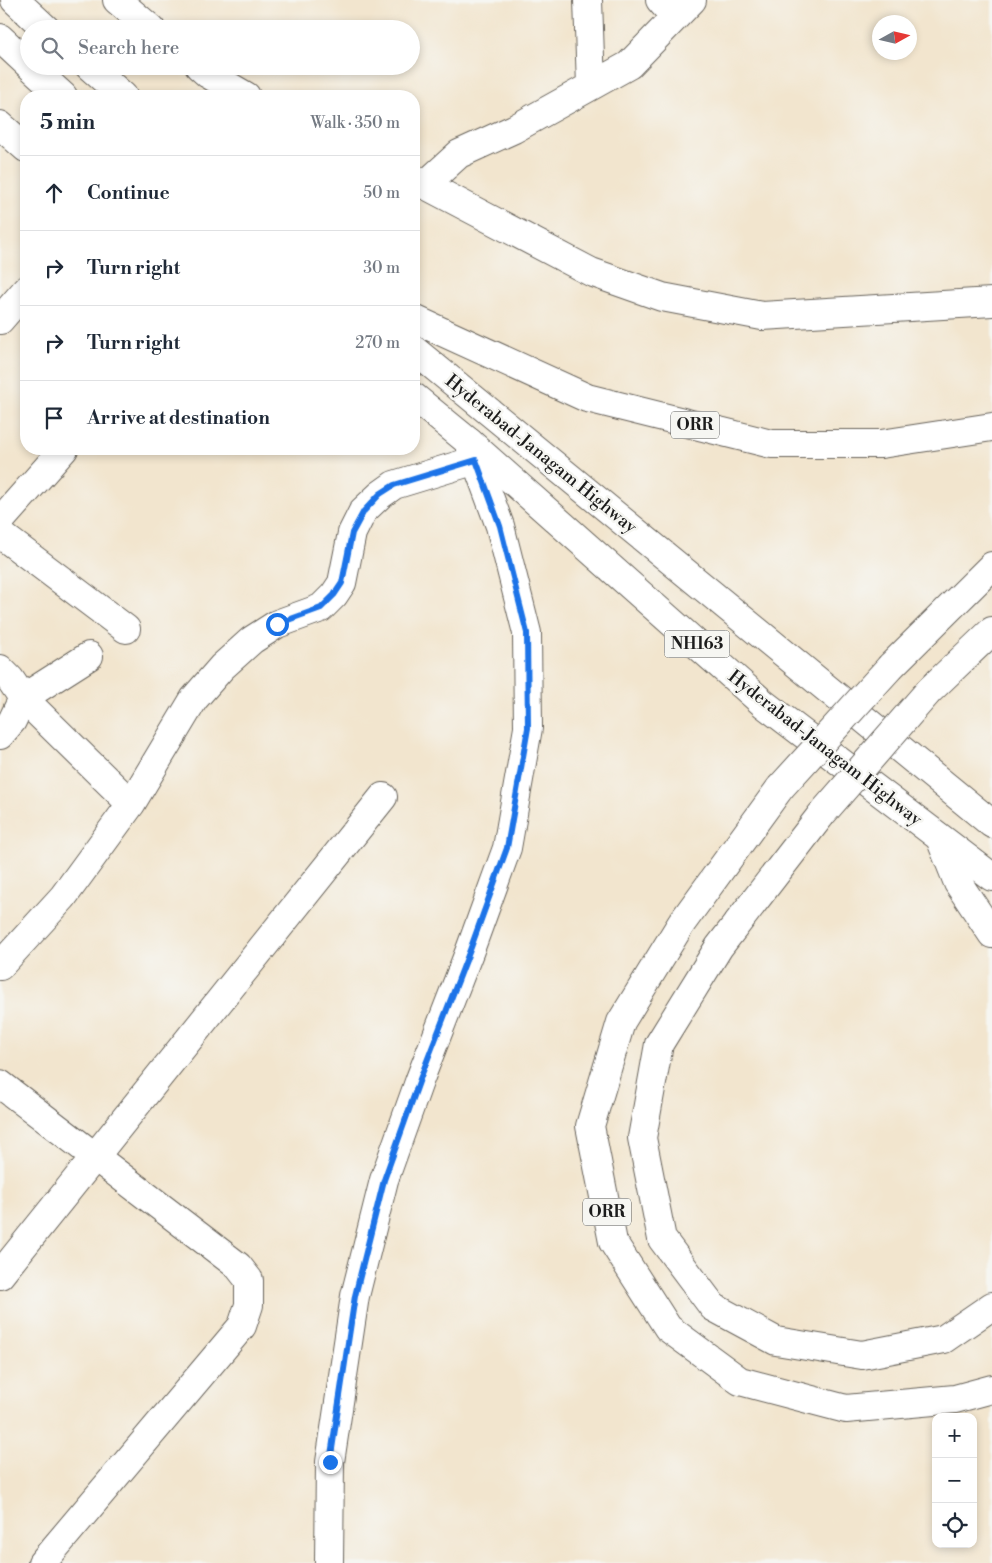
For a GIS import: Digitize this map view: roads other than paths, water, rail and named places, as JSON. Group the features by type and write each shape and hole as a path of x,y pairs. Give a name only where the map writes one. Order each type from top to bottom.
{"main road":[{"path":"15,0 36,20"},
{"path":"117,0 141,20"},
{"path":"588,0 591,86"},
{"path":"420,181 459,154 514,129 629,65 676,6"},
{"path":"0,38 20,57"},
{"path":"39,75 56,90"},
{"path":"99,75 116,90"},
{"path":"210,75 236,90"},
{"path":"0,125 20,143"},
{"path":"420,183 591,272 662,297 762,316 992,302"},
{"path":"0,320 20,297"},
{"name":"ORR","path":"420,322 587,398 771,444 881,444 992,426"},
{"name":"Hyderabad-Janagam Highway","path":"420,355 992,824"},
{"name":"Hyderabad-Janagam Highway","path":"420,403 472,451 764,704 992,877"},
{"path":"0,966 63,897 131,804 194,699 222,667 252,640 277,624 321,608 334,595 342,583 352,533 369,505 380,494 394,485 472,451 500,526 527,633 528,728 507,848 384,1180 355,1296 330,1462 329,1563"},
{"path":"0,520 59,455"},
{"path":"0,534 126,630"},
{"name":"ORR","path":"992,566 891,666 780,788 681,924 621,1022 590,1126 613,1242 668,1328 740,1381 846,1409 955,1399 992,1389"},
{"name":"ORR","path":"992,631 929,691 821,815 719,947 659,1044 642,1138 662,1240 713,1307 776,1341 862,1355 944,1339 992,1306"},
{"path":"0,735 12,721 22,698 89,656"},
{"path":"0,669 10,679 22,698 131,804"},
{"path":"0,1275 383,797"},
{"path":"940,838 958,883 992,934"},
{"path":"0,1084 238,1266 249,1280 249,1305 242,1326 42,1563"}]}
